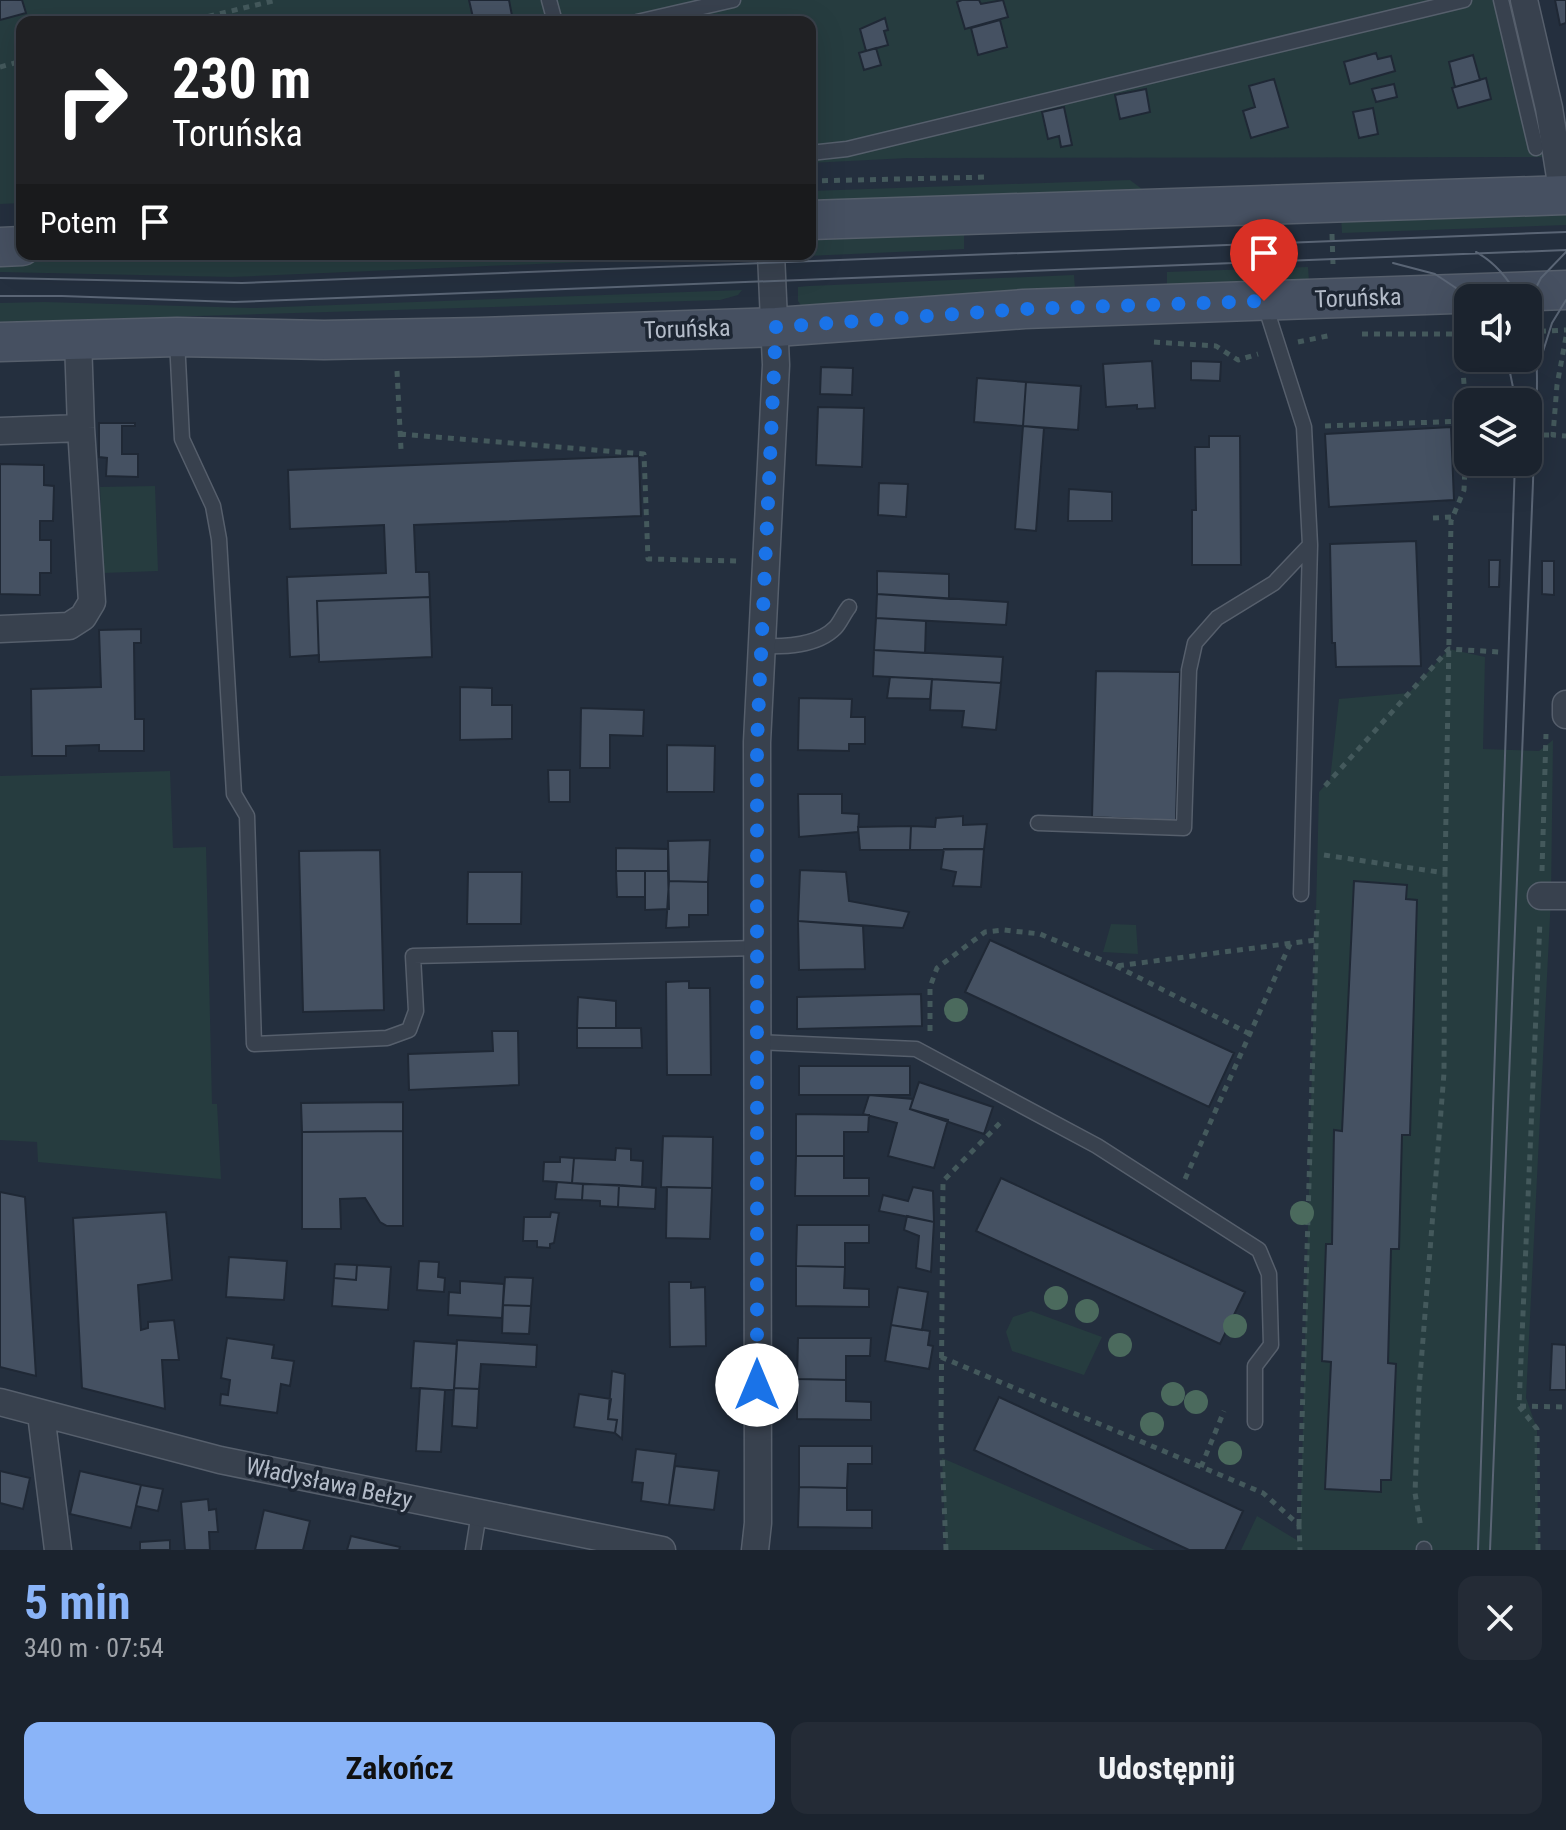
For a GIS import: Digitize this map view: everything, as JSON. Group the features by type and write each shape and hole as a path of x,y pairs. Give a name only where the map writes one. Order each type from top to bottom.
{"main road":[{"path":"816,220 1564,196"},
{"name":"Toruńska","path":"0,342 177,337 324,340 451,338 776,327 1024,309 1566,290"}],"street":[{"path":"1524,0 1549,108 1564,196"},
{"path":"755,1550 758,1523 757,742 776,327 771,260"},
{"path":"0,629 69,626 83,617 92,602 78,340"},
{"path":"0,431 81,428"},
{"path":"1566,704 1566,715"},
{"name":"Władysława Bełzy","path":"0,1402 220,1460 662,1550"},
{"path":"41,1414 58,1550"}],"lane":[{"path":"663,16 733,0"},
{"path":"816,152 847,149 1464,0"},
{"path":"1501,0 1536,148"},
{"path":"1264,301 1304,427 1310,545 1301,894"},
{"path":"177,337 182,439 213,506 219,539 234,794 247,816 254,1044 387,1038 409,1030 416,1011 413,956 758,948"},
{"path":"1038,823 1184,828 1189,670 1195,643 1217,618 1274,583 1310,545"},
{"path":"761,646 782,647 813,641 834,629 849,607"},
{"path":"758,1042 916,1049 1097,1146 1259,1250 1269,1274 1271,1345 1255,1366 1255,1422"},
{"path":"473,1550 479,1513"}],"path":[{"path":"210,16 277,0"},
{"path":"816,181 994,177"},
{"path":"1292,343 1338,335 1330,202"},
{"path":"1542,331 1566,330"},
{"path":"1354,335 1454,334"},
{"path":"1553,435 1557,385 1566,337"},
{"path":"397,362 401,449"},
{"path":"1304,427 1454,421"},
{"path":"400,434 644,454 648,559 748,561"},
{"path":"1543,435 1566,436"},
{"path":"1424,1550 1415,1493 1419,1390 1444,1073 1452,517 1464,490 1465,476"},
{"path":"1433,518 1452,517"},
{"path":"1449,649 1499,652"},
{"path":"1319,792 1449,649"},
{"path":"1538,1550 1537,1429 1519,1406 1553,896 1545,739"},
{"path":"1318,854 1445,873"},
{"path":"1300,1550 1317,897"},
{"path":"931,1056 930,987 937,968 985,932 1004,930 1040,934 1116,966 1250,1034"},
{"path":"1116,966 1316,940"},
{"path":"1179,1199 1188,1170 1290,944"},
{"path":"946,1550 941,1427 943,1181 1019,1104"},
{"path":"941,1357 1263,1493 1299,1525"},
{"path":"1519,1406 1566,1407"},
{"path":"1201,1467 1224,1411"}],"green space":[{"path":"0,0 1507,0 1545,157 908,158 816,163 816,16 16,16 16,203 0,204"},
{"path":"1130,180 1146,192 816,203 816,191"},
{"path":"1566,211 1566,225 1342,233 1341,216"},
{"path":"964,230 964,249 816,256 816,235"},
{"path":"93,260 628,260 232,277 0,272 0,263"},
{"path":"1308,267 1309,282 1167,286 1167,272"},
{"path":"1074,275 1075,289 802,307 798,301 798,287"},
{"path":"742,290 738,295 720,300 0,322 0,303 252,308"},
{"path":"155,486 158,571 103,573 100,487"},
{"path":"1449,649 1485,657 1483,749 1539,751 1553,740 1551,897 1526,1398 1537,1429 1538,1550 1241,1550 1257,1516 1300,1542 1319,792 1330,780 1339,699 1409,693"},
{"path":"170,771 173,848 206,847 212,1104 217,1104 221,1179 38,1162 37,1142 0,1140 0,776"},
{"path":"1111,924 1136,925 1138,954 1103,952"},
{"path":"1031,1311 1102,1337 1084,1375 1012,1351 1006,1332 1013,1317"},
{"path":"942,1458 1155,1550 946,1550"}],"building":[{"path":"0,0 22,0 26,13 0,20"},
{"path":"469,0 509,0 512,16 473,16"},
{"path":"979,0 981,4 1003,0 1008,17 965,29 957,2"},
{"path":"1555,0 1566,0 1566,23 1560,25"},
{"path":"885,18 888,30 884,31 888,45 866,51 860,29"},
{"path":"1000,20 1007,47 978,55 971,28"},
{"path":"876,48 881,65 864,70 859,53"},
{"path":"1376,53 1378,59 1391,56 1395,71 1350,84 1344,62"},
{"path":"1473,55 1480,80 1455,87 1449,62"},
{"path":"1486,78 1491,99 1458,108 1452,88"},
{"path":"1274,79 1288,127 1251,138 1243,111 1255,107 1249,86"},
{"path":"1394,84 1397,97 1376,102 1372,89"},
{"path":"1146,89 1150,112 1120,119 1115,95"},
{"path":"1064,107 1072,145 1061,147 1059,136 1048,139 1042,112"},
{"path":"1373,108 1378,134 1359,138 1353,112"},
{"path":"1152,361 1155,408 1137,409 1137,405 1106,407 1103,364"},
{"path":"1191,361 1221,362 1220,381 1191,380"},
{"path":"821,367 853,368 852,395 820,394"},
{"path":"977,378 1026,382 1023,426 974,422"},
{"path":"1026,382 1081,386 1078,430 1023,426"},
{"path":"818,407 864,408 862,467 816,465"},
{"path":"99,423 135,423 135,426 122,426 122,454 138,454 138,477 106,476 107,458 99,457"},
{"path":"1023,426 1044,428 1036,531 1015,529"},
{"path":"1451,427 1454,500 1329,507 1325,434"},
{"path":"1209,436 1240,436 1241,565 1192,565 1192,510 1196,510 1195,447 1209,447"},
{"path":"639,456 641,516 414,525 416,572 429,572 432,657 319,662 319,655 290,657 287,577 386,573 384,525 290,529 288,470"},
{"path":"0,464 44,465 44,485 54,486 53,521 40,521 40,540 51,540 51,573 40,573 40,595 0,594"},
{"path":"879,483 908,484 906,517 878,515"},
{"path":"1069,489 1112,492 1112,521 1068,521"},
{"path":"1416,541 1421,666 1336,667 1335,643 1332,643 1330,544"},
{"path":"1489,560 1500,560 1499,587 1489,587"},
{"path":"1542,561 1554,561 1554,595 1542,594"},
{"path":"877,571 949,574 949,599 877,594"},
{"path":"877,594 1008,602 1006,625 876,618"},
{"path":"430,597 432,657 319,662 317,601"},
{"path":"876,618 926,621 925,653 874,650"},
{"path":"141,629 141,643 134,643 135,719 144,719 144,751 99,751 99,745 66,746 66,756 32,756 31,689 101,687 99,630"},
{"path":"874,650 1003,657 1001,683 873,676"},
{"path":"1096,671 1180,672 1176,821 1092,817"},
{"path":"890,677 932,679 930,699 887,698"},
{"path":"932,679 1001,683 996,730 962,727 964,711 930,710"},
{"path":"460,687 492,688 492,705 512,705 512,739 460,740"},
{"path":"799,698 852,699 851,717 865,717 865,744 849,744 849,751 798,750"},
{"path":"581,708 644,710 643,736 610,735 610,768 580,768"},
{"path":"667,745 715,746 714,792 667,792"},
{"path":"548,770 570,770 570,802 549,802"},
{"path":"798,794 842,794 842,813 859,814 858,832 799,837"},
{"path":"963,816 963,825 987,824 984,849 910,850 911,826 935,827 936,818"},
{"path":"911,826 910,850 860,850 858,827"},
{"path":"710,840 708,882 669,881 668,841"},
{"path":"616,848 668,849 668,871 616,871"},
{"path":"944,849 984,849 981,887 953,886 956,872 941,869"},
{"path":"380,850 384,1010 303,1012 299,851"},
{"path":"800,870 846,872 849,901 909,912 903,928 798,921"},
{"path":"616,871 645,871 645,897 617,897"},
{"path":"645,871 668,871 669,909 645,910"},
{"path":"468,872 522,872 521,924 467,924"},
{"path":"669,881 708,882 708,915 689,915 689,927 666,928"},
{"path":"1354,881 1407,885 1406,899 1417,900 1410,1135 1402,1135 1399,1249 1391,1249 1388,1363 1396,1364 1391,1480 1381,1480 1381,1492 1325,1489 1331,1362 1322,1361 1326,1244 1332,1244 1334,1130 1342,1131"},
{"path":"798,921 863,926 865,969 799,970"},
{"path":"990,940 1234,1053 1209,1107 965,992"},
{"path":"689,981 689,988 710,988 711,1075 667,1075 666,982"},
{"path":"921,994 922,1026 797,1029 797,997"},
{"path":"578,997 616,1001 616,1028 577,1028"},
{"path":"577,1028 641,1028 642,1048 577,1048"},
{"path":"492,1031 518,1031 519,1085 409,1090 408,1054 493,1051"},
{"path":"799,1066 910,1066 910,1095 799,1095"},
{"path":"919,1082 993,1107 984,1134 910,1109"},
{"path":"869,1095 913,1099 910,1109 948,1120 934,1168 888,1156 897,1123 863,1114"},
{"path":"403,1102 403,1131 302,1132 301,1103"},
{"path":"796,1114 869,1115 868,1132 844,1132 844,1156 796,1156"},
{"path":"403,1131 403,1226 387,1226 380,1222 365,1198 340,1199 341,1229 302,1229 302,1132"},
{"path":"663,1136 713,1137 712,1188 661,1187"},
{"path":"616,1148 631,1149 631,1160 643,1161 642,1187 572,1183 574,1158 615,1160"},
{"path":"796,1156 844,1156 844,1178 869,1178 869,1196 795,1196"},
{"path":"560,1157 574,1158 572,1183 543,1181 544,1162 560,1162"},
{"path":"1001,1178 1245,1292 1220,1344 976,1231"},
{"path":"557,1182 583,1184 582,1200 555,1199"},
{"path":"583,1184 619,1185 618,1207 600,1206 600,1201 582,1200"},
{"path":"619,1185 656,1188 655,1209 618,1207"},
{"path":"667,1187 712,1188 710,1239 666,1238"},
{"path":"913,1187 933,1191 934,1222 879,1211 883,1195 908,1201"},
{"path":"0,1192 25,1197 36,1376 0,1367"},
{"path":"166,1212 172,1280 138,1285 141,1330 148,1328 148,1322 174,1320 179,1360 162,1360 165,1409 82,1388 73,1218"},
{"path":"551,1212 559,1213 554,1243 550,1244 550,1248 537,1247 537,1241 523,1241 524,1217 550,1217"},
{"path":"907,1216 934,1222 931,1272 916,1268 919,1236 904,1230"},
{"path":"797,1225 869,1225 869,1243 845,1243 845,1267 796,1266"},
{"path":"229,1257 287,1261 284,1300 226,1297"},
{"path":"419,1261 439,1262 438,1277 445,1278 444,1292 417,1290"},
{"path":"335,1264 357,1265 356,1280 334,1278"},
{"path":"357,1265 391,1267 388,1310 332,1306 334,1278 356,1280"},
{"path":"796,1266 845,1267 844,1288 869,1289 869,1307 796,1306"},
{"path":"505,1277 533,1278 531,1306 503,1305"},
{"path":"460,1281 504,1284 502,1318 448,1315 449,1292 460,1293"},
{"path":"669,1282 691,1282 691,1288 705,1287 706,1346 670,1347"},
{"path":"898,1287 928,1292 922,1330 891,1325"},
{"path":"503,1305 531,1306 529,1334 502,1333"},
{"path":"891,1325 930,1331 928,1345 933,1346 929,1369 885,1361"},
{"path":"227,1338 274,1345 272,1358 294,1361 290,1386 281,1384 277,1413 220,1405 221,1394 228,1395 230,1380 221,1378"},
{"path":"798,1338 871,1338 870,1356 846,1356 846,1380 797,1379"},
{"path":"457,1340 537,1345 536,1367 481,1364 479,1389 454,1388"},
{"path":"414,1341 457,1344 454,1390 411,1388"},
{"path":"1552,1344 1566,1345 1566,1390 1550,1390"},
{"path":"612,1371 625,1374 622,1439 615,1433 617,1420 608,1419"},
{"path":"797,1379 846,1380 846,1401 871,1402 871,1420 797,1419"},
{"path":"420,1388 445,1390 441,1452 416,1451"},
{"path":"454,1388 479,1389 477,1428 452,1426"},
{"path":"579,1394 611,1399 608,1419 617,1420 615,1433 574,1427"},
{"path":"999,1397 1243,1511 1225,1550 1189,1550 974,1450"},
{"path":"799,1446 872,1446 872,1464 848,1464 847,1488 799,1487"},
{"path":"636,1449 676,1454 669,1505 641,1501 643,1483 632,1482"},
{"path":"675,1466 719,1471 714,1510 669,1505"},
{"path":"0,1471 30,1478 23,1509 0,1503"},
{"path":"80,1471 141,1485 131,1528 70,1514"},
{"path":"141,1485 163,1489 158,1511 136,1506"},
{"path":"799,1487 847,1488 847,1510 872,1510 872,1528 798,1527"},
{"path":"208,1499 209,1510 216,1509 218,1532 209,1532 210,1550 185,1550 181,1502"},
{"path":"264,1510 310,1521 303,1550 255,1550"},
{"path":"351,1536 400,1547 399,1550 347,1550"},
{"path":"170,1540 170,1550 140,1550 140,1542"}],"tram line":[{"path":"0,278 242,283 1566,232"},
{"path":"0,296 234,302 1566,250"},
{"path":"1476,252 1490,261 1510,284"},
{"path":"1538,284 1566,252"},
{"path":"1393,263 1435,274 1454,287"},
{"path":"1542,355 1552,323 1566,300"},
{"path":"1510,372 1513,388"},
{"path":"1490,1550 1537,372"},
{"path":"1478,1550 1515,476"}],"route":[{"path":"757,1385 757,742 776,327 1024,309 1264,301"}]}
